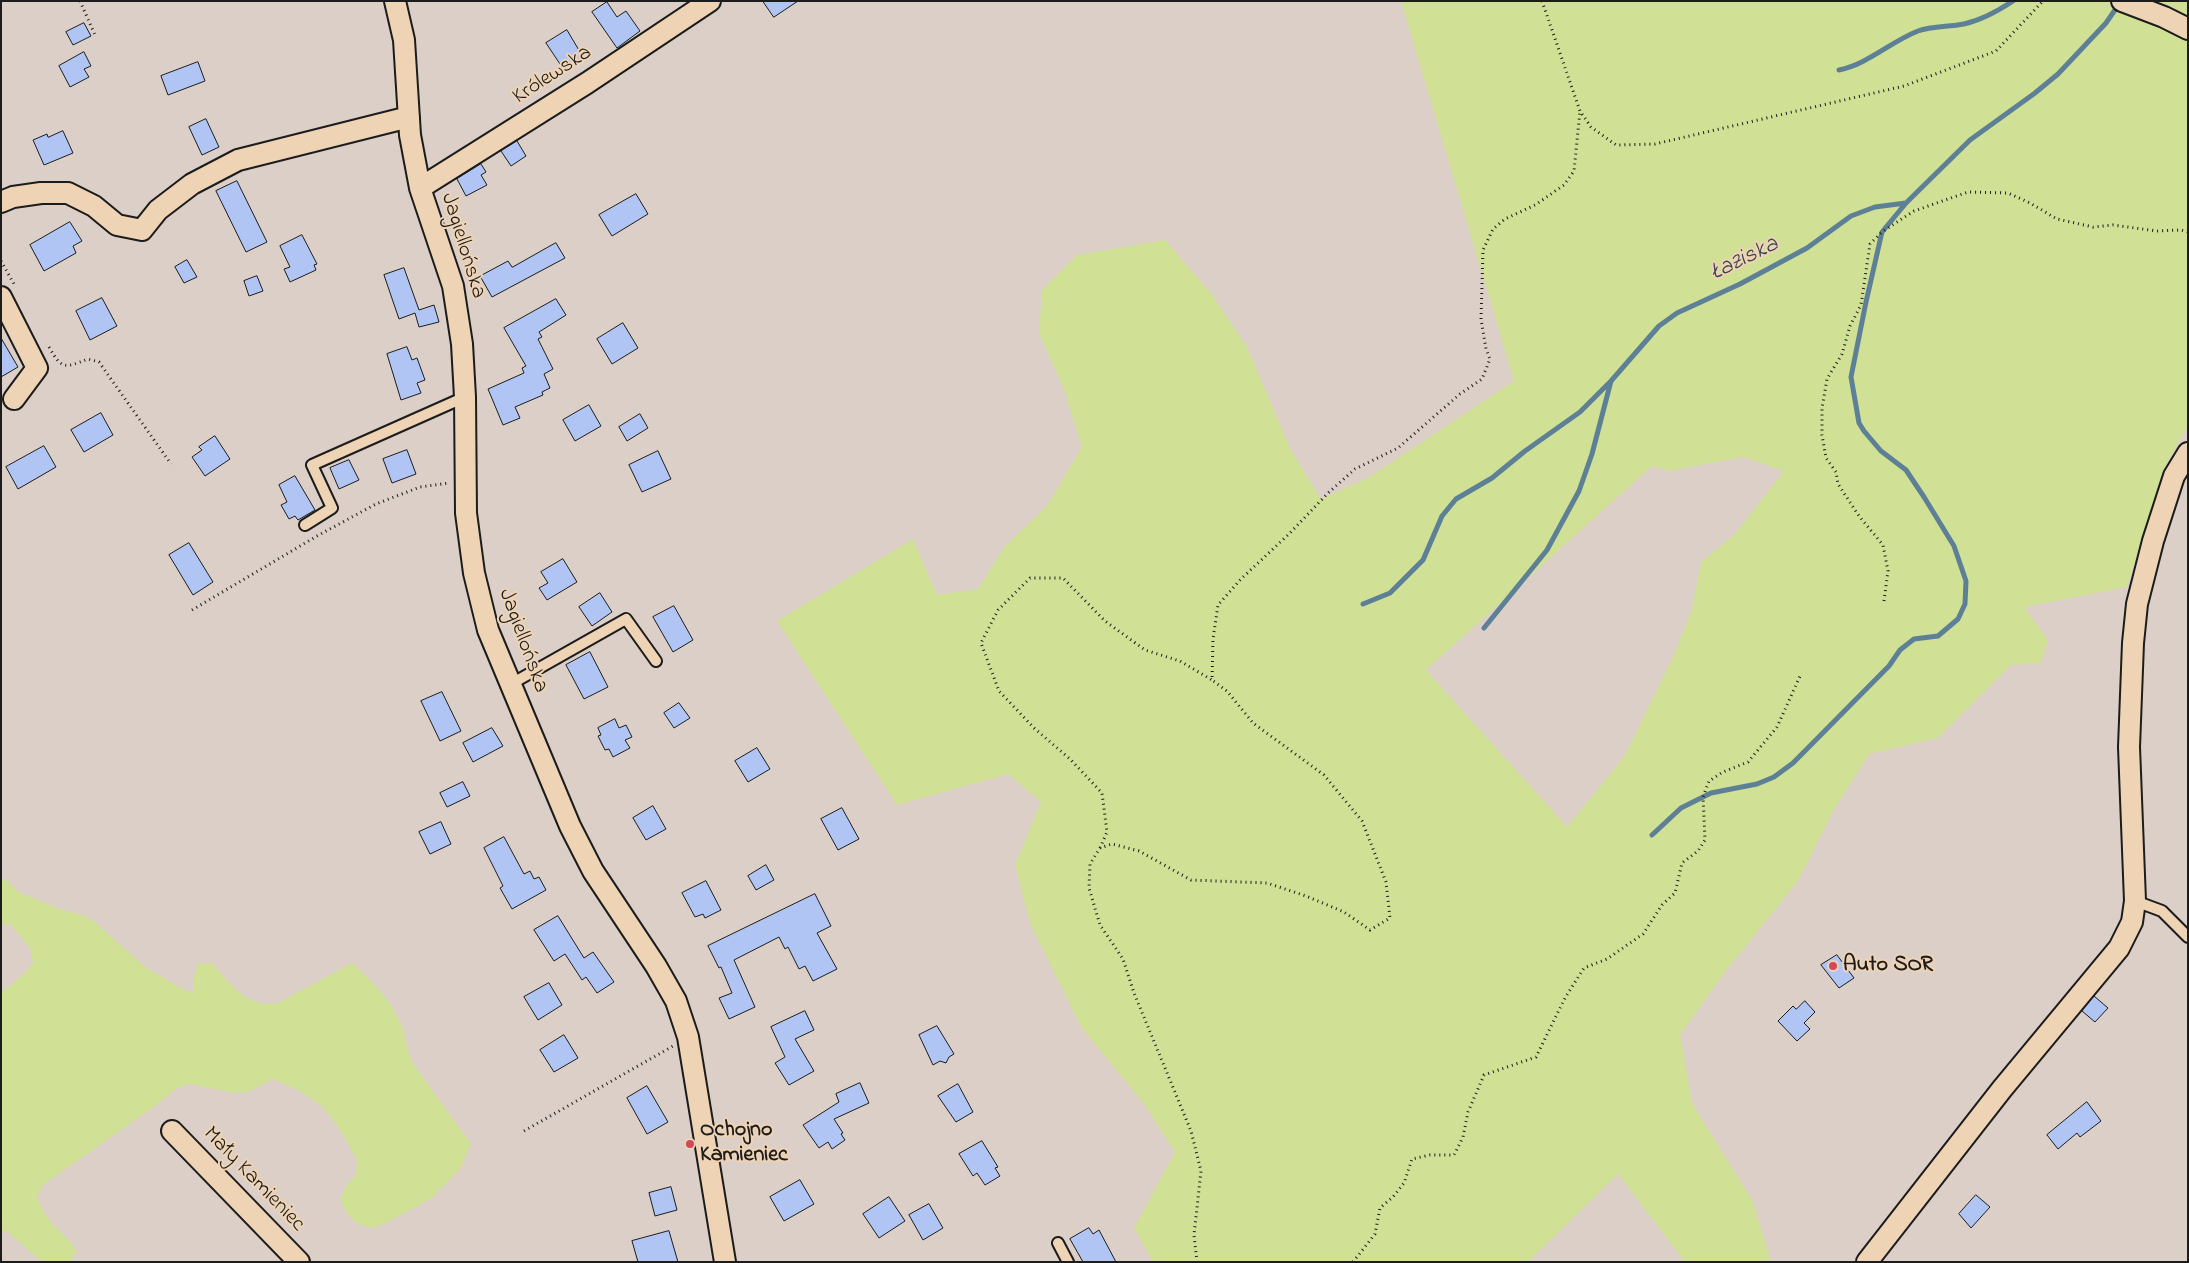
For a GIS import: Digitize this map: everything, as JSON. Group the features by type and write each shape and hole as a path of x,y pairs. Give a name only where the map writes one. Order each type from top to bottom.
{"street":[{"name":"Jagiellońska","path":"395,1 404,40 408,117 420,188 453,286 462,344 465,397 466,513 474,573 488,630 570,826 593,871 656,966 676,1001 688,1038 725,1262"},
{"name":"Królewska","path":"420,188 587,83 710,1"},
{"path":"2122,1 2164,17 2188,29"},
{"path":"1,202 13,197 40,193 68,193 94,206 117,225 142,230 158,210 192,184 238,160 408,117"},
{"path":"8,292 38,368 14,399"},
{"path":"1867,1262 2002,1088 2119,948 2132,922 2135,901 2129,747 2133,643 2137,604 2153,541 2171,485 2188,453"},
{"name":"Mały Kamieniec","path":"172,1131 299,1262"}],"lane":[{"path":"305,525 332,508 312,465 465,397"},
{"path":"510,684 626,619 656,661"},
{"path":"2135,901 2162,911 2188,937"},
{"path":"1058,1243 1068,1262"}],"path":[{"path":"80,1 95,35"},
{"path":"1542,1 1580,111 1591,127 1616,145 1655,144 1724,130 1904,86 1996,52 2043,1"},
{"path":"1212,680 1213,639 1218,605 1241,579 1290,533 1334,487 1355,469 1398,448 1460,394 1482,379 1490,359 1486,349 1481,319 1483,250 1494,229 1505,219 1535,205 1564,185 1574,171 1580,111"},
{"path":"1884,601 1888,571 1883,545 1859,516 1838,484 1836,472 1826,458 1822,435 1822,408 1827,379 1842,354 1850,326 1861,305 1870,244 1882,232 1914,212 1968,192 2008,193 2057,219 2093,227 2113,225 2157,231 2181,230 2188,232"},
{"path":"1,261 8,292"},
{"path":"45,339 54,356 63,364 74,366 88,359 99,362 171,464"},
{"path":"192,610 317,536 376,504 420,487 466,480"},
{"path":"1100,848 1112,844 1139,851 1191,880 1267,883 1306,896 1344,912 1370,930 1390,918 1386,882 1362,821 1324,775 1253,723 1227,692 1212,680 1180,661 1145,650 1105,620 1063,578 1030,578 998,610 981,643 999,691 1034,728 1070,759 1102,793 1107,832 1090,864 1088,888 1100,925 1122,959 1134,993 1191,1131 1202,1171 1194,1235 1197,1262"},
{"path":"1353,1262 1375,1234 1380,1208 1393,1197 1404,1183 1412,1159 1430,1155 1454,1155 1463,1137 1468,1112 1484,1075 1536,1057 1565,998 1584,968 1607,959 1643,934 1662,905 1675,893 1682,863 1698,851 1705,840 1703,797 1709,781 1723,772 1748,762 1777,727 1801,674"},
{"path":"524,1131 688,1038"}],"green space":[{"path":"1401,1 2188,1 2188,425 2163,471 2127,587 2024,607 2048,640 2041,663 2011,665 1938,738 1869,754 1832,813 1798,881 1725,972 1680,1035 1692,1103 1753,1202 1771,1262 1685,1262 1618,1174 1528,1262 1153,1262 1134,1228 1175,1152 1144,1104 1081,1027 1030,923 1015,865 1041,802 1008,774 897,805 777,621 913,539 937,595 978,589 1004,547 1047,506 1082,447 1063,387 1039,333 1042,290 1077,255 1165,240 1210,292 1247,347 1291,450 1321,499 1368,478 1514,381","holes":["1743,457 1784,471 1734,535 1701,562 1692,609 1674,655 1624,757 1567,827 1426,670 1652,466 1669,471"]},
{"path":"1,879 8,881 17,891 94,921 145,967 193,993 194,977 198,963 212,963 248,999 267,1004 278,1003 352,963 367,976 392,1006 401,1024 414,1065 471,1144 460,1169 432,1198 384,1224 371,1228 356,1223 346,1212 340,1199 346,1186 356,1175 357,1160 342,1133 324,1108 300,1091 273,1079 248,1092 234,1093 190,1084 177,1088 155,1106 43,1185 37,1197 43,1210 76,1250 71,1262 42,1262 9,1233 1,1230 1,993 24,974 33,963 30,948 11,925 1,925"}],"building":[{"path":"763,1 798,1 774,17"},
{"path":"607,2 617,17 626,11 640,31 617,48 592,12"},
{"path":"84,23 91,36 73,45 66,32"},
{"path":"567,30 583,57 564,70 546,43"},
{"path":"84,52 91,66 84,69 89,77 70,87 59,66"},
{"path":"198,62 205,81 168,95 161,76"},
{"path":"206,119 219,147 202,155 189,127"},
{"path":"63,131 73,153 44,165 33,140 47,134 48,137"},
{"path":"517,141 526,156 511,166 501,151"},
{"path":"481,164 486,172 481,175 487,185 466,196 457,179"},
{"path":"237,181 267,242 246,252 216,191"},
{"path":"636,194 648,214 612,236 599,215"},
{"path":"70,222 82,241 73,246 76,253 44,271 30,245"},
{"path":"302,235 317,264 314,265 316,270 290,282 284,269 290,267 280,246"},
{"path":"556,243 565,258 492,297 480,276 508,261 512,267"},
{"path":"187,260 197,277 184,283 175,267"},
{"path":"404,268 419,310 434,305 439,322 419,327 415,313 399,319 384,275"},
{"path":"257,276 263,291 249,296 244,281"},
{"path":"102,298 117,326 90,340 76,311"},
{"path":"556,299 566,315 539,332 542,337 538,339 553,369 544,374 550,388 542,392 543,395 515,407 520,418 503,425 488,389 524,373 522,368 526,366 504,328"},
{"path":"623,323 638,348 612,364 597,339"},
{"path":"1,338 18,367 1,377"},
{"path":"407,347 412,360 417,358 425,380 417,383 421,393 401,400 387,354"},
{"path":"589,405 601,426 575,441 563,420"},
{"path":"101,413 113,435 84,452 71,430"},
{"path":"640,414 648,428 627,441 619,427"},
{"path":"215,436 230,459 205,476 192,457 202,450 199,447"},
{"path":"44,446 56,467 18,489 6,467"},
{"path":"407,450 416,474 392,483 383,459"},
{"path":"658,451 671,479 642,492 629,465"},
{"path":"349,460 359,480 339,489 330,468"},
{"path":"295,476 315,510 298,520 295,516 289,519 281,505 287,502 279,485"},
{"path":"189,543 213,582 193,595 169,555"},
{"path":"563,559 577,582 547,600 539,588 548,583 541,572"},
{"path":"600,593 612,612 592,626 579,607"},
{"path":"674,606 693,640 673,652 653,617"},
{"path":"590,652 608,687 584,699 566,665"},
{"path":"442,692 461,731 440,741 421,701"},
{"path":"679,703 690,718 674,728 664,713"},
{"path":"615,719 619,728 626,725 632,737 625,740 630,748 613,757 609,749 605,750 598,736 601,735 598,728"},
{"path":"492,728 503,746 473,762 463,743"},
{"path":"757,748 770,769 748,782 735,761"},
{"path":"463,782 470,796 447,807 440,793"},
{"path":"653,806 666,829 646,840 633,818"},
{"path":"842,808 859,839 838,850 821,819"},
{"path":"441,822 451,844 430,854 419,832"},
{"path":"504,837 524,874 530,871 534,879 539,877 546,890 512,909 500,888 503,886 484,848"},
{"path":"766,865 774,880 756,890 748,876"},
{"path":"706,881 721,910 705,918 703,914 695,917 682,893"},
{"path":"815,894 831,926 817,933 837,969 813,981 805,966 799,969 788,947 785,949 779,937 734,960 755,1007 729,1019 719,998 732,993 721,967 719,968 708,946"},
{"path":"558,916 584,958 593,952 614,982 597,993 586,977 582,980 565,954 554,961 534,930"},
{"path":"1837,955 1854,978 1839,988 1821,965"},
{"path":"549,983 562,1005 538,1020 524,997"},
{"path":"2094,996 2108,1008 2095,1022 2082,1011"},
{"path":"1805,1001 1815,1012 1804,1023 1810,1029 1797,1041 1778,1021 1793,1006 1796,1009"},
{"path":"805,1011 814,1030 795,1039 814,1071 789,1085 775,1063 785,1057 771,1027"},
{"path":"937,1026 954,1054 949,1057 946,1063 940,1061 933,1065 919,1035"},
{"path":"564,1035 578,1058 554,1072 540,1050"},
{"path":"860,1083 869,1103 834,1119 845,1140 832,1149 828,1142 819,1148 803,1125 839,1102 836,1094"},
{"path":"958,1084 973,1112 956,1122 938,1096"},
{"path":"647,1086 668,1122 647,1134 627,1098"},
{"path":"2087,1102 2101,1121 2080,1137 2077,1133 2058,1149 2047,1135"},
{"path":"982,1141 998,1167 995,1168 1000,1176 985,1185 977,1173 973,1176 959,1154"},
{"path":"800,1180 814,1204 784,1221 770,1197"},
{"path":"671,1187 677,1210 655,1216 649,1193"},
{"path":"1976,1195 1990,1207 1971,1228 1959,1214"},
{"path":"889,1197 905,1221 879,1238 863,1214"},
{"path":"929,1204 943,1228 923,1240 909,1215"},
{"path":"1089,1228 1093,1234 1099,1230 1116,1262 1083,1262 1070,1239"},
{"path":"669,1231 678,1262 638,1262 632,1241"}],"waterway":[{"path":"1839,70 1860,63 1918,31 1971,22 1990,15 2013,1"},
{"path":"1652,835 1681,808 1711,793 1757,784 1774,777 1793,763 1889,666 1900,650 1914,639 1938,636 1958,619 1965,604 1966,581 1954,546 1906,470 1881,451 1859,423 1851,377 1882,232 1906,203 1970,140 2058,74 2106,23 2117,7"},
{"name":"Łaziska","path":"1363,604 1390,593 1423,560 1442,516 1456,499 1492,478 1525,451 1580,412 1611,381 1659,326 1677,313 1740,284 1807,248 1851,216 1875,207 1906,203"},
{"name":"Łaziska","path":"1484,628 1547,550 1579,491 1592,454 1611,381"}],"place":[{"name":"Auto SOR","path":"1833,966"},
{"name":"Ochojno Kamieniec","path":"690,1144"}]}
